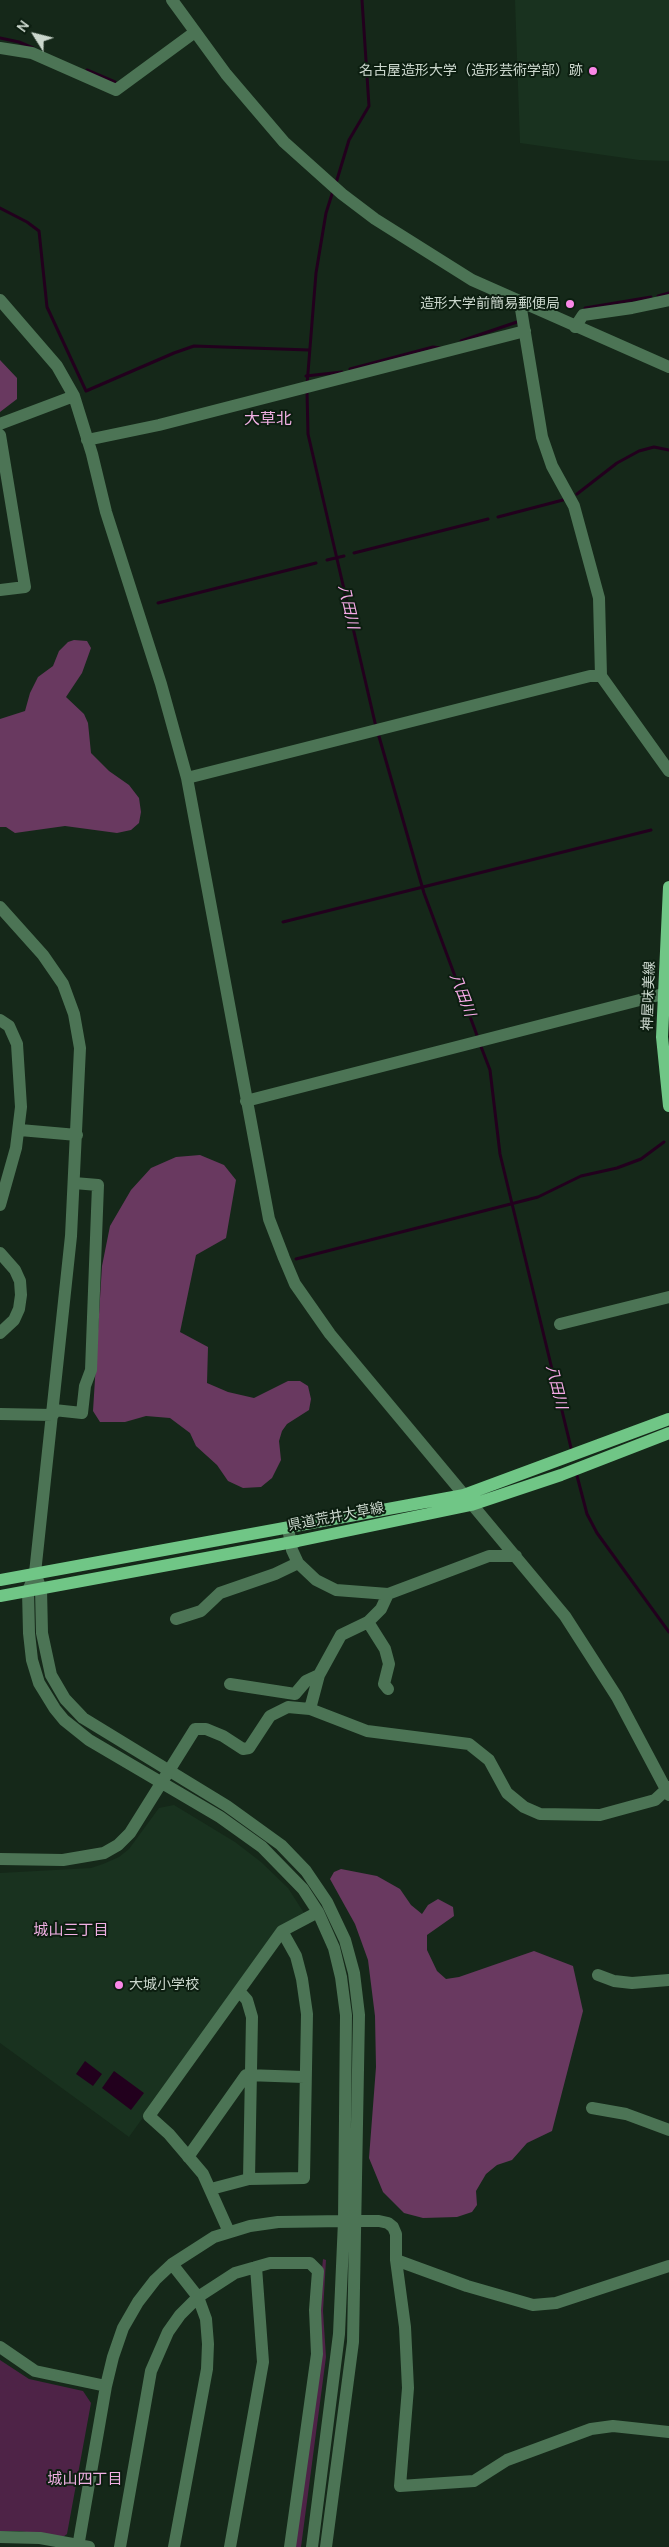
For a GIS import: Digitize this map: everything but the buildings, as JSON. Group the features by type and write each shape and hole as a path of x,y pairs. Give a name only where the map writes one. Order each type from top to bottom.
{"main road":[{"name":"神屋味美線","path":"669,887 662,1037 669,1106"},
{"name":"県道荒井大草線","path":"0,1580 288,1528 467,1500 558,1460 669,1419"},
{"name":"県道荒井大草線","path":"0,1596 291,1542 467,1500 561,1475 669,1433"}],"street":[{"path":"172,0 226,74 264,119 342,194 401,237 472,280 520,303 669,367"},
{"path":"0,48 32,53 116,90 195,32"},
{"path":"0,300 57,366 74,396 106,512 161,684 187,778 269,1219 295,1284 330,1334 565,1616 617,1697 668,1790 655,1800 600,1816 540,1814 524,1807 507,1793 489,1760 469,1744 367,1731 310,1708 282,1708 270,1716 249,1748 243,1749 223,1736 198,1728 191,1734 130,1833 118,1845 104,1853 63,1860 0,1859"},
{"path":"575,327 583,315 632,308 669,300"},
{"path":"520,303 542,437 552,466 574,506 599,598 600,676 669,771"},
{"path":"87,440 159,425 525,331"},
{"path":"0,424 74,396"},
{"path":"0,436 25,587 0,590"},
{"path":"187,778 590,676 600,676"},
{"path":"0,907 5,923 43,955 63,984 74,1014 80,1048 71,1236 35,1573 28,1591 32,1660 46,1696 64,1720 75,1730 161,1784 220,1817 262,1847 297,1882 318,1912 334,1948 345,2001 344,2221 339,2334 312,2547"},
{"path":"246,1101 663,994"},
{"path":"0,1020 9,1026 17,1044 20,1130 6,1165 0,1205"},
{"path":"20,1130 77,1135"},
{"path":"0,1414 82,1413 85,1386 91,1370 98,1185 74,1183"},
{"path":"0,1253 15,1270 20,1281 21,1295 19,1309 14,1320 0,1333"},
{"path":"560,1324 669,1297"},
{"path":"288,1528 298,1563 316,1580 336,1590 388,1594 489,1556 516,1556"},
{"path":"176,1619 201,1611 220,1593 260,1580 298,1563"},
{"path":"35,1573 41,1589 42,1633 46,1658 57,1687 83,1718 271,1836 306,1871 336,1919 354,1974 359,2015 357,2221 353,2342 326,2547"},
{"path":"310,1708 319,1675 341,1635 368,1622 381,1610 388,1594"},
{"path":"368,1622 385,1649 390,1664 384,1684 388,1689"},
{"path":"230,1684 295,1694 306,1682 319,1675"},
{"path":"229,2232 203,2174 149,2116 282,1932 318,1912"},
{"path":"211,2189 250,2179 304,2178 304,2077 307,2014 302,1979 296,1956 282,1932"},
{"path":"598,1975 614,1981 632,1983 669,1980"},
{"path":"239,1991 246,2000 252,2017 250,2179"},
{"path":"188,2157 246,2076 250,2074 304,2077"},
{"path":"228,2103 250,2104"},
{"path":"592,2108 626,2114 669,2130"},
{"path":"0,2537 38,2543 82,2546 106,2386 123,2328 138,2302 155,2280 172,2264 200,2244 250,2226 278,2222 357,2221 388,2223 393,2227 396,2234 396,2260 405,2327 408,2388 400,2486 474,2481 507,2460 590,2429 613,2426 669,2432"},
{"path":"396,2260 468,2286 533,2305 556,2303 669,2266"},
{"path":"124,2545 150,2371 168,2332 180,2315 198,2297 236,2273 270,2263 310,2263 318,2271 315,2310 317,2354 290,2547"},
{"path":"172,2264 198,2297 206,2320 207,2369 174,2547"},
{"path":"230,2547 263,2362 256,2268"},
{"path":"0,2347 35,2371 106,2386"}],"shaded area":[{"name":"名古屋造形大学（造形芸術学部）跡","path":"515,0 669,0 669,161 639,160 520,143"},
{"path":"0,360 17,378 17,399 0,412"},
{"path":"74,640 87,641 91,648 82,673 66,697 84,714 88,723 91,753 109,771 129,785 139,798 141,812 139,823 131,830 117,833 65,826 15,833 6,827 0,827 0,719 25,711 30,693 38,677 53,666 59,651 68,642"},
{"path":"200,1155 224,1165 236,1180 226,1238 196,1255 180,1332 208,1347 207,1383 228,1392 254,1398 288,1381 300,1381 308,1386 311,1399 309,1410 287,1424 282,1431 279,1441 281,1460 272,1478 261,1487 243,1488 228,1481 217,1465 196,1446 190,1433 170,1418 146,1416 125,1422 100,1422 93,1411 102,1266 110,1226 131,1190 151,1168 176,1157"},
{"name":"大城小学校","path":"174,1805 235,1842 261,1862 288,1888 304,1913 279,1928 129,2137 0,2043 0,1873 91,1868 103,1864 119,1857 129,1849 159,1808"},
{"path":"341,1869 377,1876 400,1889 411,1905 422,1914 428,1905 438,1899 453,1907 454,1916 427,1935 427,1950 437,1971 446,1979 459,1977 534,1951 573,1966 583,2011 552,2131 527,2143 512,2160 497,2165 486,2174 476,2191 477,2205 472,2212 457,2217 423,2218 404,2213 383,2192 369,2158 376,2067 375,2016 368,1960 355,1924 330,1879 334,1872"},
{"path":"85,2061 102,2074 93,2086 76,2074"},
{"path":"114,2071 144,2093 131,2110 102,2088"},
{"path":"323,2259 326,2260 323,2311 326,2357 301,2547 294,2547"},
{"path":"0,2360 29,2379 83,2391 91,2403 67,2534 63,2537 19,2531 0,2531"}],"waterway":[{"path":"336,183 349,140 369,106 362,0"},
{"path":"0,38 19,42 33,48"},
{"path":"87,70 115,82"},
{"path":"307,385 316,273 326,213 333,191"},
{"path":"0,208 27,222 39,231 47,307 86,391 194,346 309,350"},
{"path":"658,296 669,293"},
{"path":"585,308 651,297"},
{"path":"461,341 517,322"},
{"path":"350,369 433,347 441,348"},
{"path":"306,376 342,372"},
{"name":"八田川","path":"307,391 308,434 376,727"},
{"path":"577,494 617,463 639,451 654,447 669,450"},
{"path":"498,517 563,500"},
{"path":"354,553 488,519"},
{"name":"八田川","path":"327,560 344,556"},
{"path":"158,603 316,563"},
{"name":"八田川","path":"378,733 424,893 478,1038"},
{"path":"283,922 651,830"},
{"name":"八田川","path":"480,1044 490,1070 500,1154 572,1452"},
{"path":"296,1259 538,1197 581,1176 617,1168 641,1159 664,1142"},
{"name":"八田川","path":"576,1472 587,1514 597,1533 669,1632"}],"place":[{"name":"名古屋造形大学（造形芸術学部）跡","path":"593,71"},
{"name":"造形大学前簡易郵便局","path":"570,304"},
{"name":"大城小学校","path":"119,1985"}],"district":[{"name":"大草北","path":"268,420"},
{"name":"城山三丁目","path":"71,1931"},
{"name":"城山四丁目","path":"85,2480"}]}
